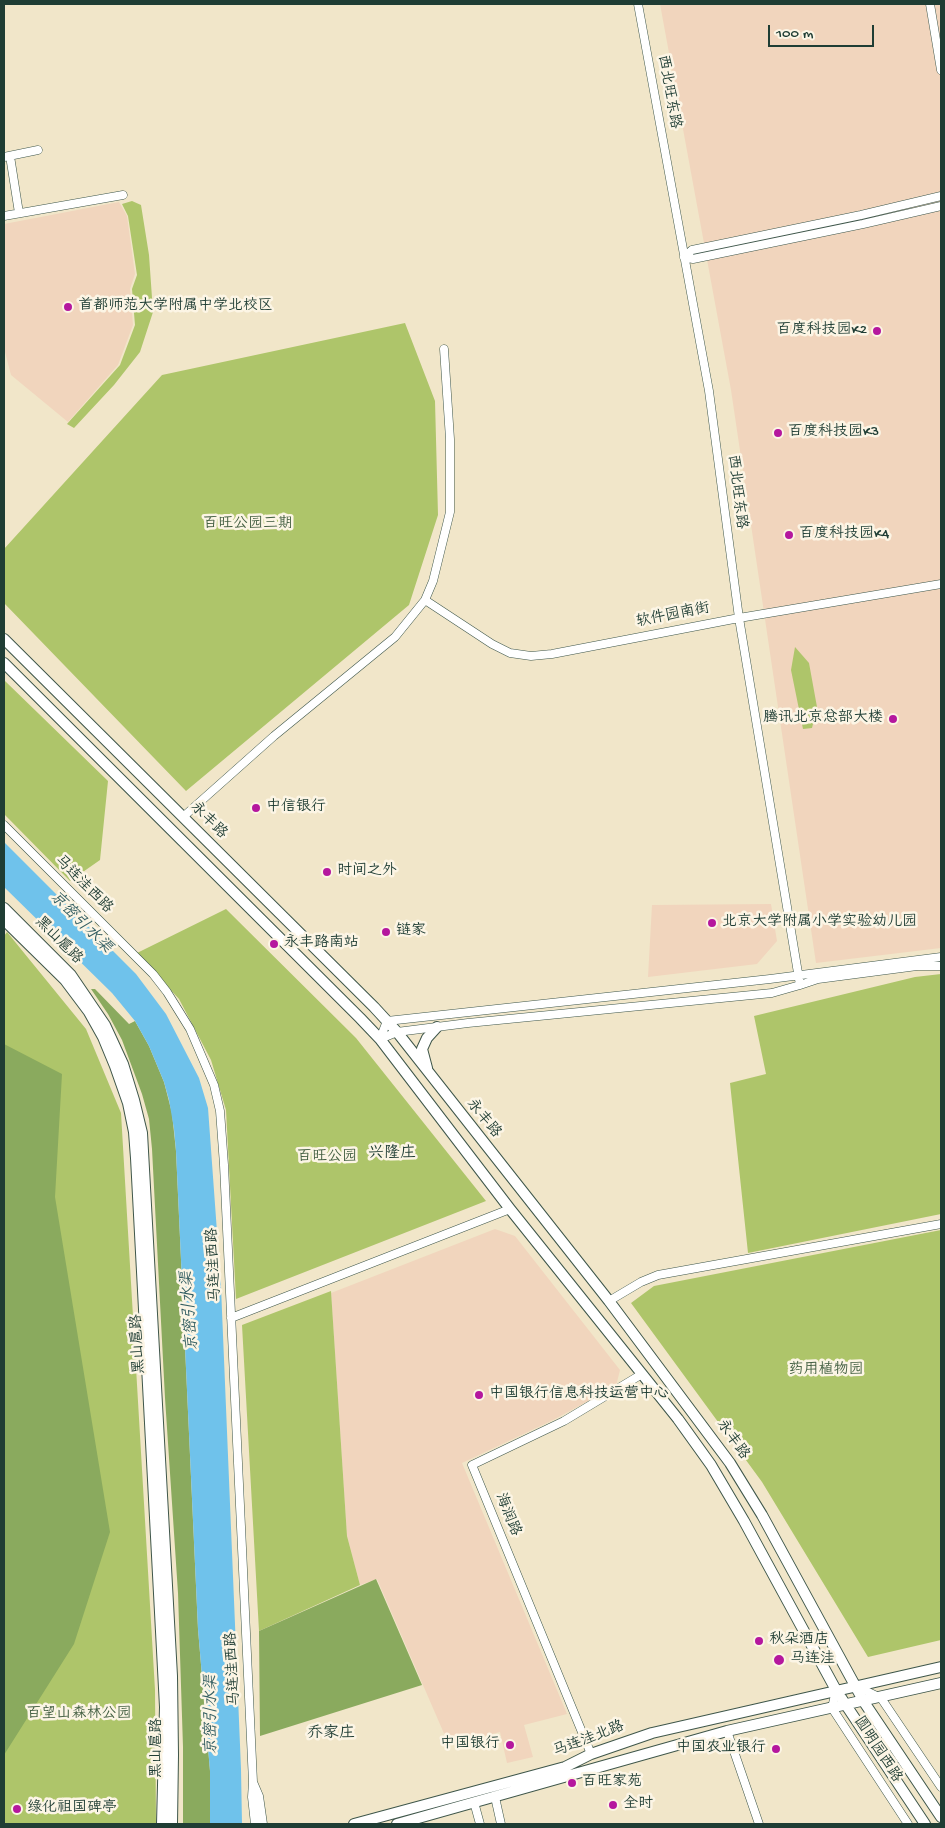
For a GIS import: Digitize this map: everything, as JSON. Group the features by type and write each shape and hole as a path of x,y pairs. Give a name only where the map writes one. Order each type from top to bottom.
{"main road":[{"name":"永丰路","path":"4,638 397,1032 609,1301 706,1429 747,1489 864,1702"},
{"name":"永丰路","path":"4,663 380,1040 711,1465 744,1521 845,1705"},
{"name":"黑山扈路","path":"4,908 71,975 105,1025 123,1064 138,1114 144,1156 172,1668 174,1755 172,1824"},
{"name":"黑山扈路","path":"4,920 66,980 88,1012 116,1066 128,1103 134,1132 165,1707 162,1824"},
{"path":"430,1076 424,1062 422,1049 426,1038 437,1027"},
{"path":"855,1686 941,1667"},
{"path":"864,1702 941,1683"},
{"name":"马连洼北路","path":"354,1824 565,1767 591,1754 652,1733 855,1686"},
{"name":"马连洼北路","path":"397,1824 727,1731 864,1702"},
{"name":"圆明园西路","path":"864,1702 941,1817"},
{"name":"圆明园西路","path":"845,1705 924,1824"}],"street":[{"name":"西北旺东路","path":"638,4 709,390 739,618 800,986"},
{"path":"930,4 941,70"},
{"path":"19,213 7,156 38,150"},
{"path":"4,216 124,195"},
{"path":"684,258 692,250 862,215 941,196"},
{"path":"684,258 703,257 941,206"},
{"path":"183,817 274,736 394,637 425,600 433,581 450,512 450,439 444,349"},
{"name":"软件园南街","path":"425,600 492,644 510,653 531,656 552,654 739,618 941,584"},
{"name":"马连洼西路","path":"4,825 153,974 178,1009 214,1085 220,1111 224,1165 253,1782 252,1797 255,1824"},
{"path":"380,1040 387,1021 941,956"},
{"path":"380,1040 397,1032 772,993 800,986 818,978 917,966 941,966"},
{"path":"232,1318 510,1209"},
{"path":"609,1301 641,1282 658,1275 941,1224"},
{"name":"海润路","path":"591,1754 472,1465 564,1421 642,1374"},
{"name":"圆明园西路","path":"855,1686 881,1698"},
{"path":"832,1708 836,1690"},
{"path":"881,1698 941,1787"},
{"name":"圆明园西路","path":"832,1708 908,1824"},
{"path":"727,1731 759,1824"},
{"name":"马连洼西路","path":"253,1782 259,1796 263,1824"},
{"path":"495,1796 501,1824"},
{"path":"474,1802 480,1824"}],"shaded area":[{"path":"660,4 941,4 941,948 816,963 731,390"},
{"name":"首都师范大学附属中学北校区","path":"119,202 127,216 135,274 130,289 133,325 118,365 68,422 11,375 4,348 4,224"},
{"name":"北京大学附属小学实验幼儿园","path":"771,904 777,941 757,964 648,977 652,905"},
{"path":"495,1229 515,1236 620,1370 616,1386 553,1420 462,1463 567,1714 524,1725 533,1757 507,1763 500,1732 449,1745 377,1579 360,1585 347,1536 331,1293"}],"green space":[{"path":"132,201 141,205 149,255 153,312 140,352 114,385 74,428 67,424 120,365 135,325 132,289 137,275 128,216 122,204"},
{"name":"百旺公园三期","path":"405,323 435,401 438,515 409,605 186,791 4,603 4,549 162,375"},
{"path":"795,647 809,663 817,707 812,728 803,729 791,670"},
{"path":"4,680 108,781 100,860 70,881 4,814"},
{"name":"百旺公园","path":"226,909 356,1038 486,1201 236,1299 226,1110 211,1060 179,999 137,953"},
{"name":"百望山森林公园","path":"7,932 86,1029 121,1113 155,1690 156,1824 4,1824 4,936"},
{"path":"941,974 941,1214 748,1253 730,1083 766,1074 754,1016 915,977"},
{"path":"91,989 95,989 129,1024 135,1021 149,1046 164,1082 172,1113 176,1151 198,1629 210,1771 210,1824 183,1824 183,1747 178,1593 149,1119 122,1040 108,1014"},
{"path":"4,1044 62,1074 55,1197 110,1532 74,1644 4,1755"},
{"name":"药用植物园","path":"941,1230 941,1640 868,1657 762,1482 631,1303 654,1286"},
{"path":"331,1291 347,1536 360,1585 259,1631 242,1325"},
{"path":"376,1579 422,1685 260,1736 259,1631"}],"water":[{"name":"京密引水渠","path":"4,842 136,974 166,1014 199,1078 208,1108 221,1287 242,1824 210,1824 210,1771 198,1629 176,1151 169,1100 164,1082 149,1046 135,1021 112,993 4,887"}],"place":[{"name":"首都师范大学附属中学北校区","path":"68,307"},
{"name":"百度科技园K2","path":"877,331"},
{"name":"百度科技园K3","path":"778,433"},
{"name":"百度科技园K4","path":"789,535"},
{"name":"腾讯北京总部大楼","path":"893,719"},
{"name":"中信银行","path":"256,808"},
{"name":"时间之外","path":"327,872"},
{"name":"北京大学附属小学实验幼儿园","path":"712,923"},
{"name":"链家","path":"386,932"},
{"name":"永丰路南站","path":"274,944"},
{"name":"中国银行信息科技运营中心","path":"479,1395"},
{"name":"秋朵酒店","path":"759,1641"},
{"name":"马连洼","path":"779,1660"},
{"name":"中国银行","path":"510,1745"},
{"name":"中国农业银行","path":"776,1749"},
{"name":"百旺家苑","path":"572,1783"},
{"name":"全时","path":"613,1805"},
{"name":"绿化祖国碑亭","path":"17,1809"}],"district":[{"name":"兴隆庄","path":"392,1155"},
{"name":"乔家庄","path":"331,1735"}]}
